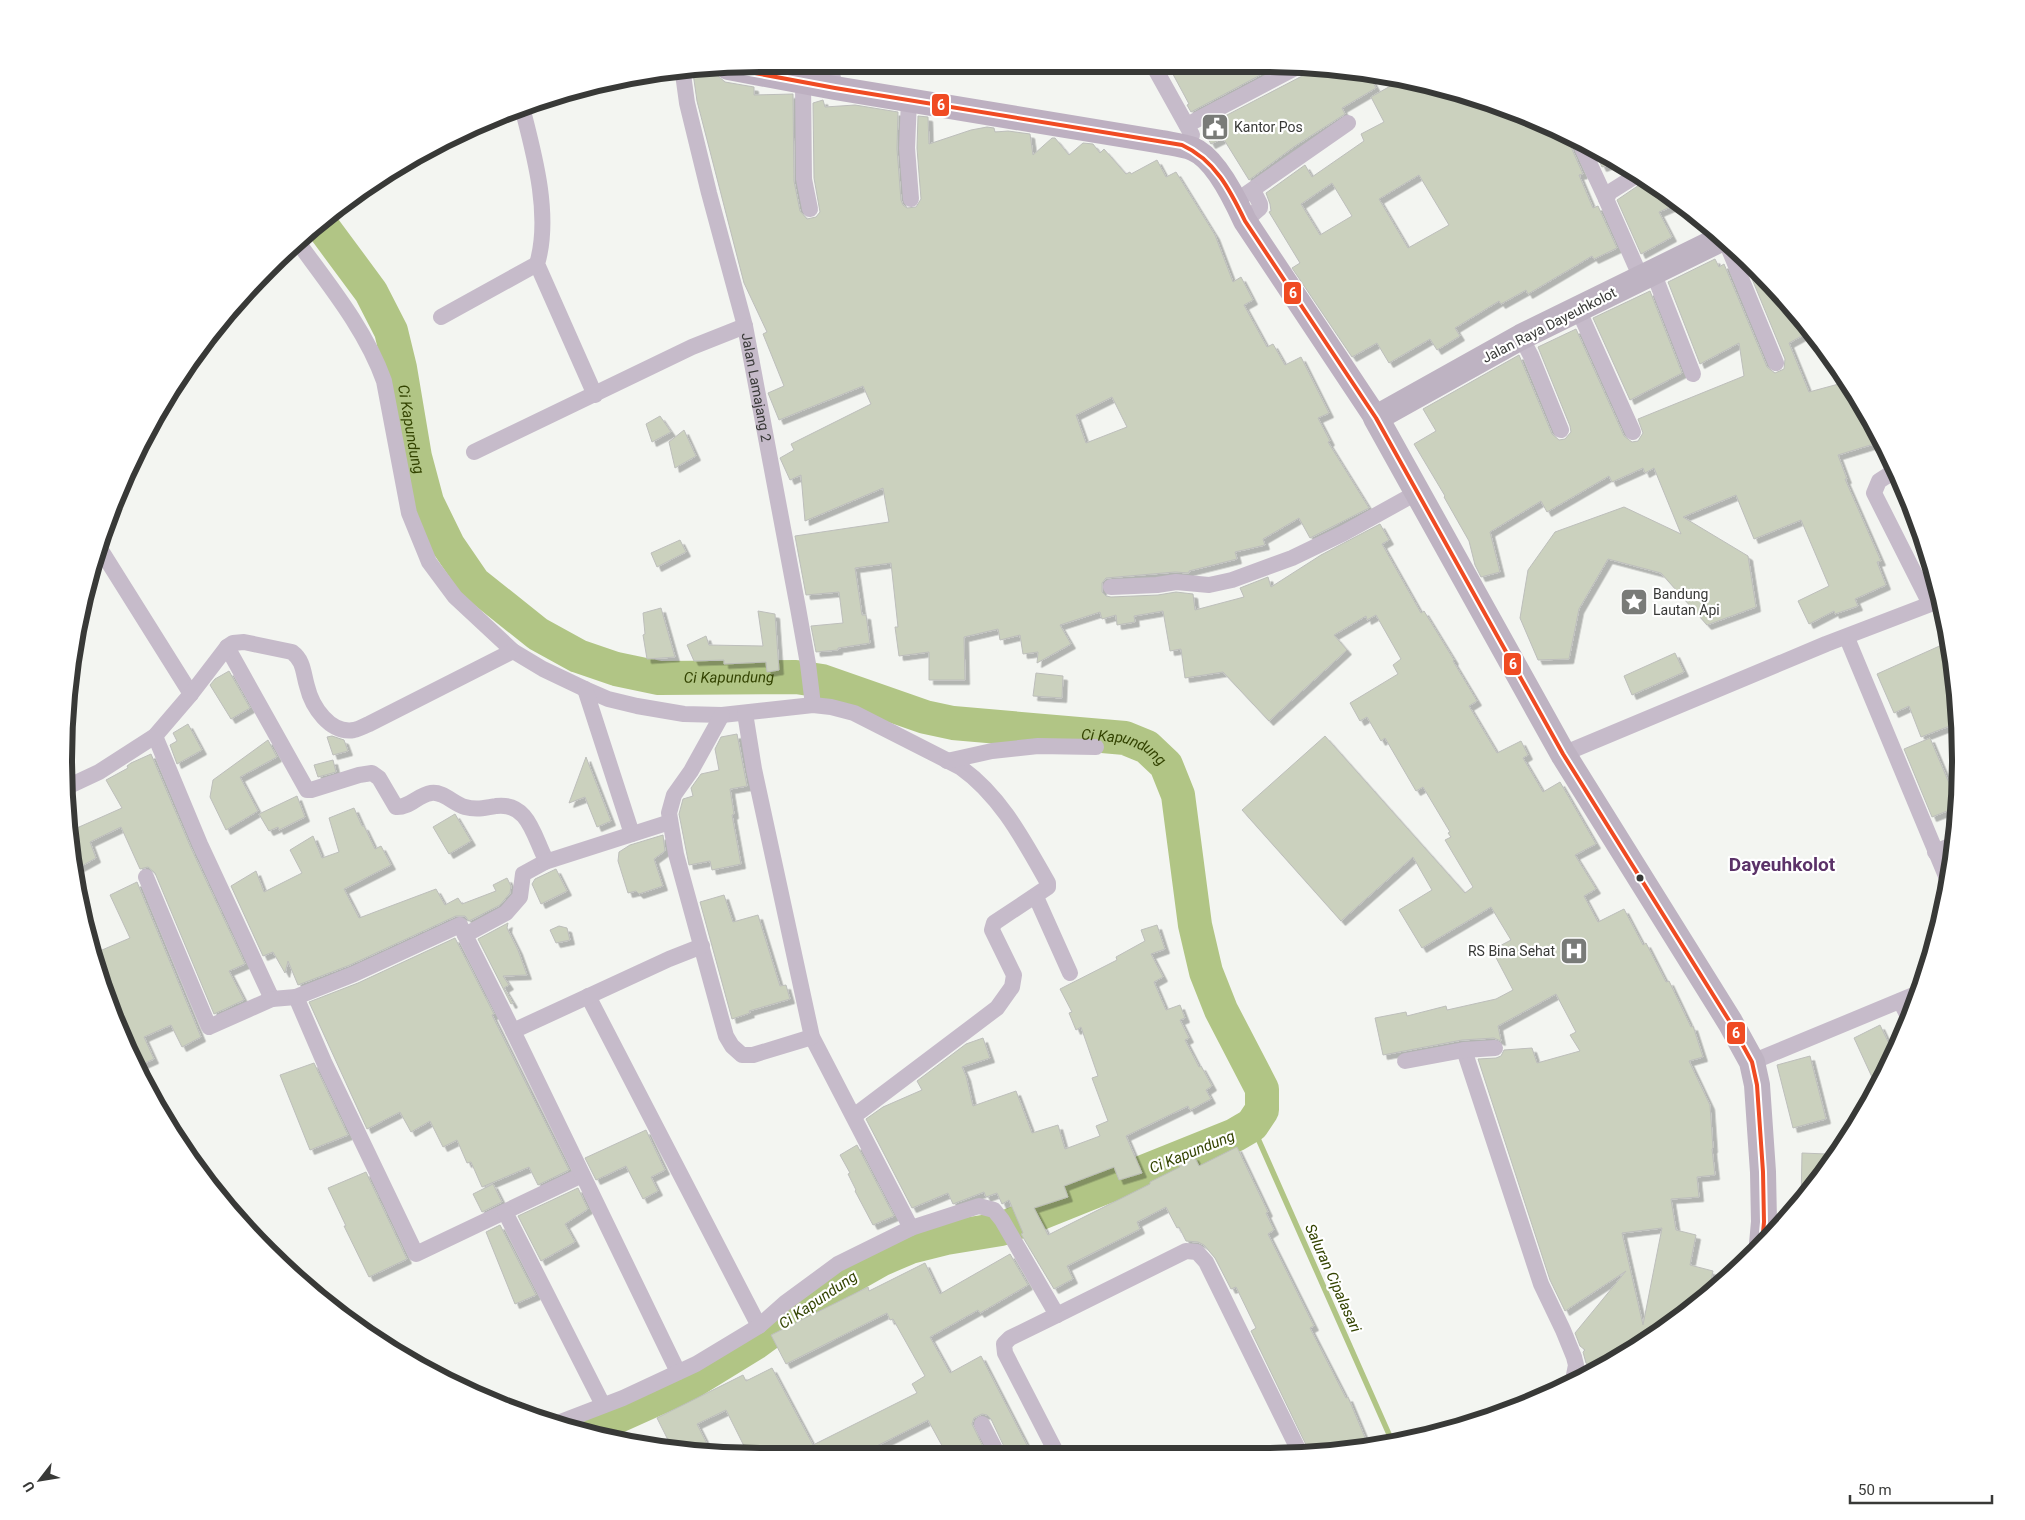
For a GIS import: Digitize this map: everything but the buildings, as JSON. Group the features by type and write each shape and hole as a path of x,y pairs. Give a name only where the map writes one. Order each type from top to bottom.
{"main road":[{"path":"751,72 1162,142 1188,147 1202,154 1245,204 1376,418 1563,754 1725,1014 1752,1062 1757,1085 1762,1145 1763,1233"},
{"name":"Jalan Raya Dayeuhkolot","path":"1376,418 1521,337 1716,241"}],"street":[{"path":"832,72 835,88"},
{"path":"1157,72 1202,154"},
{"path":"1187,125 1286,73"},
{"name":"Jalan Lamajang 2","path":"683,77 687,103 708,193 746,326 808,664 813,701"},
{"path":"802,82 804,179 810,209"},
{"path":"909,100 907,148 911,199"},
{"path":"524,115 540,189 542,229 538,264 595,395"},
{"path":"1245,204 1348,123"},
{"path":"1584,151 1606,199 1647,275 1693,374"},
{"path":"1606,199 1610,192 1631,179"},
{"path":"302,248 350,317 377,361 386,389 410,513 429,562 455,596 513,651 543,669 585,689 608,699 637,706 684,714 722,715 745,714 813,701 854,713 948,761 971,775 992,796 1017,828 1048,883 1046,890 994,923 992,927 1014,975 1012,987 997,1008 854,1116"},
{"path":"1732,256 1776,363"},
{"path":"440,317 538,264"},
{"path":"1578,309 1633,432"},
{"path":"474,452 692,347 746,326"},
{"path":"1521,337 1561,430"},
{"path":"1890,474 1879,481 1874,493 1933,598"},
{"path":"1111,587 1157,585 1176,582 1209,585 1232,580 1292,558 1344,533 1418,492"},
{"path":"104,555 191,694"},
{"path":"1563,754 1934,603"},
{"path":"1846,638 1943,870"},
{"path":"73,784 100,772 154,736 191,694 227,647 238,642 292,652 299,657 313,703 324,718 336,728 346,730 356,730 369,724 513,651"},
{"path":"227,647 307,790 372,773 379,778 396,807 402,807 428,793 434,792 458,805 469,808 512,807 523,813 544,856 545,862"},
{"path":"585,689 632,834"},
{"path":"745,714 754,769 812,1037 911,1228"},
{"path":"722,715 691,771 674,796 669,814 676,854 726,1036 732,1046 742,1055 754,1055 812,1037"},
{"path":"154,736 200,844 272,999"},
{"path":"948,761 992,751 1038,746 1096,747"},
{"path":"465,935 506,913 520,897 523,874 545,862 670,822"},
{"path":"1935,852 1947,847"},
{"path":"146,877 209,1027 272,999 296,997 354,974 460,926 513,1031 678,1372"},
{"path":"1036,897 1070,973"},
{"path":"513,1031 669,959 702,946"},
{"path":"588,996 758,1326"},
{"path":"296,997 324,1062 416,1254 582,1175"},
{"path":"1752,1062 1910,997"},
{"path":"1900,1001 1905,1010"},
{"path":"1405,1060 1464,1050 1495,1048"},
{"path":"1464,1050 1542,1284 1574,1357 1576,1366 1574,1374"},
{"path":"568,1420 696,1364 758,1326 785,1303 838,1264 911,1228 979,1206 994,1210 1002,1220 1057,1315"},
{"path":"505,1212 603,1406"},
{"path":"1054,1448 1005,1353 1004,1344 1010,1338 1186,1251 1198,1252 1206,1262 1297,1447"},
{"path":"982,1424 994,1448"}],"waterway":[{"name":"Ci Kapundung","path":"324,229 371,292 391,331 400,368 415,457 427,502 448,545 474,583 538,634 578,656 616,669 659,678 796,677 822,681 925,717 953,723 1125,738 1147,747 1166,765 1178,795 1195,925 1206,972 1221,1010 1262,1089 1262,1110 1252,1125 1235,1135 1001,1229 946,1238 910,1247 882,1259 829,1289 755,1343 685,1386 593,1426"},
{"name":"Saluran Cipalasari","path":"1252,1125 1390,1436"}],"transit line":[{"name":"6","path":"751,72 835,88 1182,145 1194,151 1212,167 1227,187 1245,221 1376,418 1563,754 1730,1022 1752,1062 1757,1085 1763,1172 1763,1233"}],"place":[{"name":"Kantor Pos","path":"1215,127"},
{"name":"Bandung Lautan Api","path":"1634,602"},
{"name":"RS Bina Sehat","path":"1574,951"}],"district":[{"name":"Dayeuhkolot","path":"1782,864"}]}
